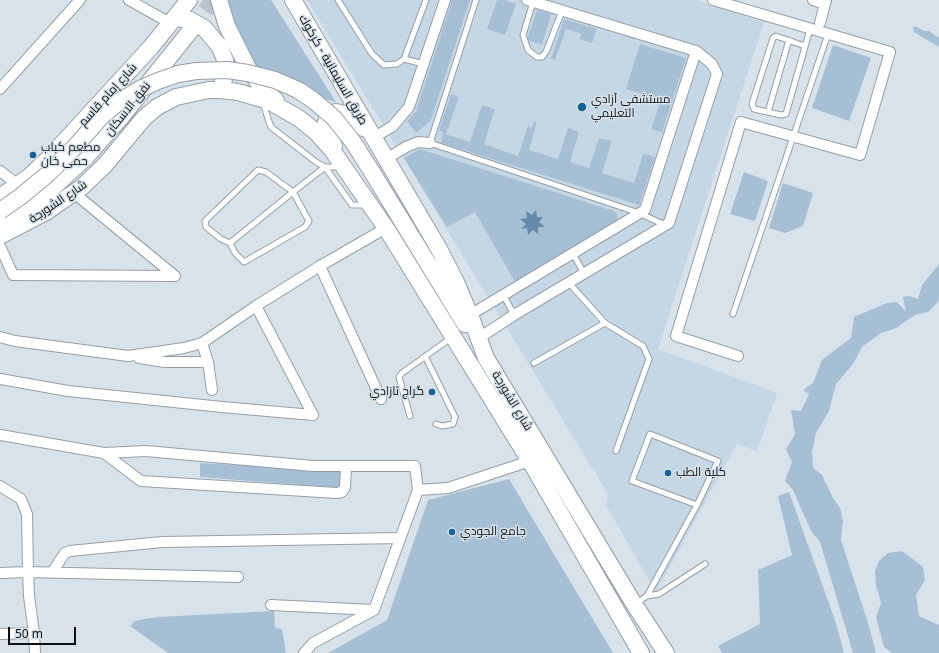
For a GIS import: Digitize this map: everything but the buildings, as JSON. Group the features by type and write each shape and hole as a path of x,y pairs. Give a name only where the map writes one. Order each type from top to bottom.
{"main road":[{"name":"شارع إمام قاسم","path":"0,197 40,167 64,143 132,69 188,0"},
{"path":"219,0 227,26 248,68 266,92 284,110"},
{"name":"طريق السليمانية - كركوك","path":"293,0 373,139"},
{"path":"170,23 182,19 190,20 204,28 216,41 222,52 226,65 225,75 220,90"},
{"name":"نفق الاسكان","path":"0,224 22,211 48,192 86,157 122,116 191,30"},
{"path":"0,211 49,173 74,148 101,117 120,101 140,89 171,76 196,71 227,70 248,73 275,80 298,90 313,100 334,118 372,172 486,358"},
{"name":"شارع الشورجة","path":"0,236 46,212 74,193 99,172 132,131 157,107 169,100 203,91 220,90 244,93 262,99 284,110 300,119 316,132 332,150 344,167"},
{"path":"373,139 351,117 339,112 331,114 327,119 325,126 326,130 344,167 386,228 530,461 641,653"},
{"name":"شارع الشورجة","path":"373,139 386,159 456,282 486,358 641,600 666,653"}],"street":[{"path":"0,89 80,0"},
{"path":"129,0 170,23"},
{"path":"373,139 392,126 410,107 445,0"},
{"path":"713,0 890,52 860,155 741,122 676,336 738,356"},
{"path":"813,0 825,2 820,23"},
{"path":"479,338 514,315 670,223 717,74 712,64 696,51 530,1"},
{"path":"470,315 504,296 645,210 696,51"},
{"path":"386,159 406,147 418,142 430,143"},
{"path":"0,171 18,185"},
{"path":"0,246 13,275 175,276 74,193"},
{"path":"128,356 184,348 202,343 256,306 320,266 386,228"},
{"path":"320,266 381,399"},
{"path":"0,379 68,391 312,415 256,306"},
{"path":"0,337 15,341 165,362 208,362"},
{"path":"202,343 208,362 212,390"},
{"path":"0,435 104,453 146,451 313,466 415,466 418,490 374,610 313,643 304,653"},
{"path":"104,453 141,482 322,492 342,492 345,487 346,466"},
{"path":"418,490 448,488 530,461"},
{"path":"0,486 21,499 27,514 29,596 35,653"},
{"path":"52,573 65,553 70,551 162,542 400,538"},
{"path":"0,573 28,572 238,577"},
{"path":"271,606 374,610"},
{"path":"0,634 34,633"}],"lane":[{"path":"338,0 372,54 384,65 397,64 404,59 426,0"},
{"path":"476,0 430,143 639,213 666,225"},
{"path":"530,1 523,35 528,50 537,57 542,57 546,52 562,11"},
{"path":"805,46 776,36 773,38 752,104 754,109 781,115 786,114 810,29"},
{"path":"733,314 828,34"},
{"path":"768,112 789,40"},
{"path":"404,59 424,64"},
{"path":"262,99 271,127 316,162 325,167 352,205 369,205"},
{"path":"230,243 325,167 344,167"},
{"path":"258,170 266,172 293,192 309,221 305,228 244,262 235,253 230,243 221,240 206,227 205,221 258,170"},
{"path":"573,254 584,273"},
{"path":"569,283 605,323 643,346 649,359 616,451"},
{"path":"504,296 514,315"},
{"path":"534,363 605,323"},
{"path":"410,416 399,377 402,373 453,336"},
{"path":"425,356 455,417 453,424 442,426 436,424"},
{"path":"641,600 697,505 718,461 650,434 632,481 697,505"},
{"path":"641,600 659,594 705,564"}],"shaded area":[{"path":"227,0 271,0 336,102 316,97 259,69 246,51 236,32"},
{"path":"307,0 452,0 416,111 407,121 431,120 470,0 497,0 487,29 515,4 505,0 696,0 764,22 658,349 777,393 757,451 737,444 656,592 606,505 608,494","holes":["564,19 596,29 592,43 581,34 566,29","640,44 686,58 652,128 661,100","451,94 458,97 446,134 470,142 482,105 495,110 484,144 518,156 528,126 532,128 534,121 537,122 528,150 558,159 568,128 579,132 570,162 589,168 599,138 612,142 602,173 634,183 643,154 639,205 441,143","420,149 614,211 617,214 617,219 615,222 515,282 475,211 405,158"]},
{"path":"452,0 470,0 431,120 416,133 407,121 416,111"},
{"path":"497,0 505,0 516,4 505,35 487,29"},
{"path":"537,10 551,14 542,44 527,40"},
{"path":"564,19 597,29 592,43 580,39 581,34 566,29 555,60 551,59"},
{"path":"913,27 917,27 924,31 929,31 939,38 939,47 914,32"},
{"path":"640,44 686,58 662,132 651,129 661,100 626,89"},
{"path":"833,45 871,58 849,121 812,108"},
{"path":"451,94 459,97 446,134 470,142 482,105 495,109 484,144 518,156 528,126 532,127 534,121 537,122 529,150 558,159 568,128 579,132 570,162 589,168 599,138 612,141 602,173 634,183 643,154 655,157 639,205 441,143 443,132 439,130"},
{"path":"420,149 614,211 617,214 617,219 615,222 515,282 475,212 447,227 404,158"},
{"path":"744,172 768,181 755,221 730,214"},
{"path":"783,183 813,193 803,226 785,233 769,228"},
{"path":"536,210 537,217 543,217 539,222 545,227 538,227 538,234 533,230 528,235 527,228 521,229 526,224 520,219 527,218 526,211 532,215"},
{"path":"939,264 939,301 928,312 915,315 896,328 881,333 862,347 853,364 836,384 829,411 816,433 812,452 813,468 822,475 833,498 840,508 843,521 841,540 869,626 876,653 853,653 820,542 811,531 793,490 785,481 792,462 786,449 795,434 791,410 801,411 809,394 803,390 813,383 822,360 851,338 854,317 887,303 897,302 906,312 903,297 909,296 918,299 922,285"},
{"path":"200,463 341,470 341,488 200,477"},
{"path":"509,479 613,653 328,653 387,620 428,500"},
{"path":"789,492 836,623 844,653 722,653 718,646 760,624 758,570 792,555 778,496"},
{"path":"902,551 923,567 925,580 916,595 919,616 939,625 939,653 892,653 884,647 876,617 881,603 876,586 875,571 879,561 888,553"},
{"path":"274,611 275,628 282,629 286,653 168,653 130,626 135,621 158,617"}],"tunnel":[{"path":"191,30 213,0"}],"place":[{"name":"مستشفى آزادي التعليمي","path":"582,107"},
{"name":"مطعم كباب حمى خان","path":"33,155"},
{"name":"گراج ئازادي","path":"432,392"},
{"name":"كلية الطب","path":"668,473"},
{"name":"جامع الجودي","path":"452,532"}]}
